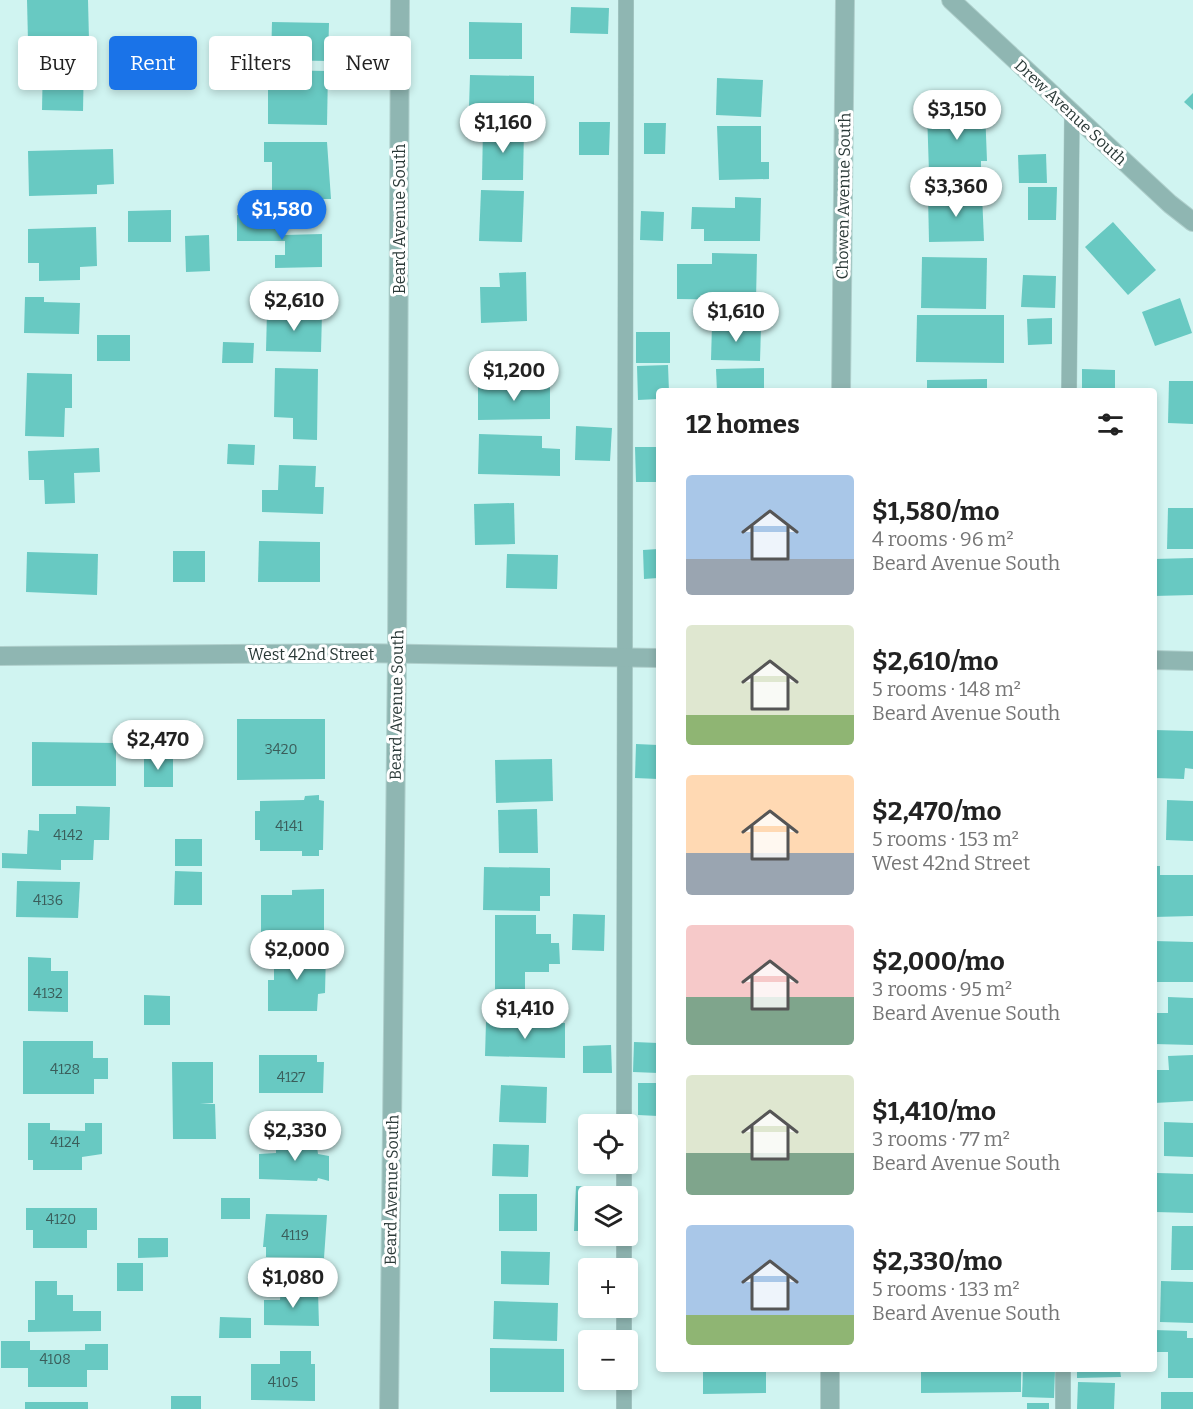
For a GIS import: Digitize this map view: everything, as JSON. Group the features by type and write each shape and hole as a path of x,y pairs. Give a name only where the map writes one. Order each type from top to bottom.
{"street":[{"name":"Beard Avenue South","path":"389,1409 398,654 400,0"},
{"name":"Chowen Avenue South","path":"840,388 845,0"},
{"name":"Drew Avenue South","path":"951,0 1193,222"},
{"name":"West 42nd Street","path":"0,657 398,654 656,658"},
{"path":"1157,660 1193,661"},
{"path":"830,1372 830,1409"}],"lane":[{"path":"624,1114 626,0"},
{"path":"1069,388 1072,112"},
{"path":"1063,1372 1063,1409"},
{"path":"624,1390 624,1409"}],"building":[{"path":"27,0 88,0 89,36 28,36"},
{"path":"571,7 609,8 608,34 570,33"},
{"path":"272,22 329,23 329,36 324,36 324,61 312,61 312,36 272,36"},
{"path":"469,22 522,23 522,59 469,59"},
{"path":"312,71 324,71 324,90 328,90 327,125 268,124 268,90 312,90"},
{"path":"470,75 534,76 534,110 469,108"},
{"path":"717,78 763,80 761,117 716,115"},
{"path":"42,90 83,90 83,111 42,110"},
{"path":"1193,93 1193,110 1184,102"},
{"path":"985,109 987,161 981,161 981,171 929,173 927,111"},
{"path":"579,122 610,122 609,155 579,155"},
{"path":"644,123 666,123 665,154 644,154"},
{"path":"717,126 761,126 761,162 769,162 769,179 719,180"},
{"path":"483,127 524,128 523,180 482,180"},
{"path":"264,142 327,142 331,199 272,199 272,162 264,162"},
{"path":"113,149 114,184 97,185 97,194 29,196 28,151"},
{"path":"1046,154 1047,183 1019,183 1018,155"},
{"path":"1028,187 1057,187 1056,220 1028,220"},
{"path":"481,190 524,191 522,242 479,241"},
{"path":"982,194 984,241 929,242 928,195"},
{"path":"735,197 761,198 760,241 704,241 704,229 691,229 692,207 735,208"},
{"path":"171,210 171,242 128,242 128,211"},
{"path":"641,211 664,212 663,241 640,240"},
{"path":"237,215 283,215 284,235 322,234 322,267 275,268 275,255 285,255 285,241 237,241"},
{"path":"1113,222 1156,270 1128,295 1085,247"},
{"path":"96,227 97,266 80,267 80,280 39,281 39,263 28,263 28,229"},
{"path":"209,235 210,271 186,272 185,236"},
{"path":"712,253 757,254 756,300 677,299 677,264 712,264"},
{"path":"922,257 987,258 986,309 921,308"},
{"path":"526,272 527,321 481,323 480,287 500,287 499,273"},
{"path":"1023,275 1056,276 1055,308 1021,307"},
{"path":"25,297 44,297 44,302 80,303 79,334 24,333"},
{"path":"1180,298 1192,333 1155,346 1142,312"},
{"path":"267,312 322,313 321,352 266,351"},
{"path":"917,315 1004,315 1004,363 916,362"},
{"path":"1052,318 1052,344 1028,345 1027,319"},
{"path":"712,325 761,327 760,361 711,360"},
{"path":"636,332 670,332 670,363 636,363"},
{"path":"97,335 130,335 130,361 97,361"},
{"path":"223,342 254,343 253,363 222,363"},
{"path":"668,365 669,388 656,388 656,399 638,400 637,366"},
{"path":"275,368 318,369 317,440 293,439 293,418 274,417"},
{"path":"764,368 764,388 717,388 716,369"},
{"path":"1082,369 1115,370 1115,388 1082,388"},
{"path":"27,373 72,374 72,408 65,408 64,437 25,436"},
{"path":"987,379 987,388 927,388 927,380"},
{"path":"1169,381 1193,381 1193,424 1168,423"},
{"path":"550,383 550,419 478,420 478,384"},
{"path":"576,426 612,428 610,461 575,460"},
{"path":"479,434 542,436 542,448 560,449 560,476 478,474"},
{"path":"228,444 255,445 254,465 227,464"},
{"path":"635,447 656,447 656,482 636,482"},
{"path":"99,448 100,472 74,473 75,503 45,504 44,480 29,480 28,451"},
{"path":"279,465 316,466 315,487 324,487 323,514 262,512 262,490 278,490"},
{"path":"514,503 515,544 475,545 474,504"},
{"path":"1168,508 1193,508 1193,549 1167,549"},
{"path":"259,541 320,542 320,582 258,582"},
{"path":"656,549 656,578 644,579 643,550"},
{"path":"173,551 205,551 205,582 173,582"},
{"path":"27,552 98,554 97,595 26,592"},
{"path":"507,554 558,555 557,589 506,588"},
{"path":"1193,558 1193,595 1157,596 1157,559"},
{"path":"237,719 325,719 325,779 237,780"},
{"path":"1157,730 1193,731 1193,769 1185,768 1184,779 1157,778"},
{"path":"32,742 116,743 116,786 32,786"},
{"path":"636,744 656,745 656,779 635,778"},
{"path":"144,755 173,756 173,787 144,787"},
{"path":"552,759 553,801 496,803 495,760"},
{"path":"319,795 319,800 324,801 323,850 319,850 319,856 302,856 302,851 260,851 260,840 255,840 255,811 260,811 260,801 304,800 305,796"},
{"path":"1167,800 1193,801 1193,841 1166,840"},
{"path":"76,806 110,807 109,840 94,840 93,860 61,860 61,870 2,868 2,853 27,854 28,830 39,831 39,814 76,814"},
{"path":"537,809 538,853 499,853 498,810"},
{"path":"175,839 202,839 202,866 175,866"},
{"path":"1157,866 1160,866 1160,875 1193,875 1193,916 1157,917"},
{"path":"484,867 550,868 550,896 540,896 540,911 483,910"},
{"path":"175,871 202,872 202,905 174,905"},
{"path":"17,881 80,882 78,918 16,917"},
{"path":"324,889 324,940 292,941 292,936 261,935 261,895 292,895 292,890"},
{"path":"573,914 605,915 604,951 572,950"},
{"path":"495,915 536,915 536,934 551,934 551,943 559,943 560,964 549,964 549,972 525,972 525,989 495,989"},
{"path":"1157,941 1193,942 1193,982 1157,982"},
{"path":"274,950 326,951 325,993 318,994 317,1011 268,1011 268,980 274,980"},
{"path":"28,957 51,958 51,971 68,971 68,1012 28,1011"},
{"path":"144,995 170,996 170,1025 144,1025"},
{"path":"1168,997 1193,998 1193,1045 1157,1044 1157,1013 1168,1013"},
{"path":"486,1022 565,1023 565,1058 485,1056"},
{"path":"23,1041 93,1041 93,1058 108,1058 108,1079 94,1079 94,1094 23,1094"},
{"path":"634,1042 656,1043 656,1073 633,1072"},
{"path":"611,1045 612,1073 583,1073 583,1046"},
{"path":"259,1055 317,1055 317,1062 324,1062 323,1093 259,1093"},
{"path":"1193,1055 1193,1101 1157,1103 1157,1070 1169,1070 1168,1056"},
{"path":"172,1062 213,1062 213,1103 200,1104 215,1104 216,1139 173,1139"},
{"path":"638,1083 656,1083 656,1116 638,1115"},
{"path":"501,1085 547,1087 546,1123 499,1122"},
{"path":"1164,1122 1193,1123 1193,1157 1164,1156"},
{"path":"28,1123 50,1123 50,1130 85,1131 85,1123 102,1123 102,1154 82,1157 82,1170 33,1170 33,1160 28,1160"},
{"path":"276,1140 316,1140 318,1154 329,1156 329,1181 318,1178 317,1181 259,1179 259,1154 276,1153"},
{"path":"493,1144 529,1145 528,1177 492,1176"},
{"path":"1157,1173 1193,1174 1193,1213 1157,1212"},
{"path":"576,1186 578,1186 578,1231 574,1231"},
{"path":"499,1194 537,1194 537,1231 499,1231"},
{"path":"221,1198 250,1198 250,1219 221,1219"},
{"path":"26,1208 97,1208 97,1230 87,1230 87,1248 33,1248 33,1230 26,1230"},
{"path":"266,1214 327,1215 324,1258 266,1257 266,1247 263,1247"},
{"path":"1172,1226 1193,1226 1193,1270 1171,1270"},
{"path":"138,1238 168,1238 168,1257 138,1258"},
{"path":"501,1251 550,1252 549,1285 501,1284"},
{"path":"117,1263 143,1263 143,1291 117,1291"},
{"path":"35,1281 57,1281 57,1295 73,1295 73,1311 101,1311 101,1331 28,1332 28,1320 35,1320"},
{"path":"1161,1281 1193,1282 1193,1323 1160,1322"},
{"path":"281,1287 318,1291 319,1326 264,1325 264,1300 280,1300"},
{"path":"494,1301 558,1303 557,1341 493,1339"},
{"path":"220,1317 251,1318 251,1338 219,1338"},
{"path":"1157,1330 1187,1331 1187,1338 1193,1338 1193,1378 1168,1378 1168,1352 1157,1352"},
{"path":"1,1341 30,1341 30,1350 85,1350 85,1344 108,1344 108,1370 87,1370 87,1387 28,1387 28,1368 1,1368"},
{"path":"490,1348 564,1349 564,1392 490,1392"},
{"path":"280,1351 311,1351 311,1364 315,1364 315,1401 251,1400 251,1364 280,1364"},
{"path":"703,1372 766,1372 766,1393 703,1394"},
{"path":"921,1372 1021,1372 1021,1392 921,1393"},
{"path":"1023,1372 1055,1372 1054,1398 1022,1397"},
{"path":"1077,1372 1120,1372 1121,1377 1077,1378"},
{"path":"1078,1382 1115,1383 1114,1409 1077,1409"},
{"path":"1161,1392 1193,1392 1193,1409 1161,1409"},
{"path":"171,1396 201,1396 201,1409 171,1409"},
{"path":"25,1402 88,1402 88,1409 25,1409"},
{"path":"1027,1403 1049,1403 1049,1409 1027,1409"}]}
